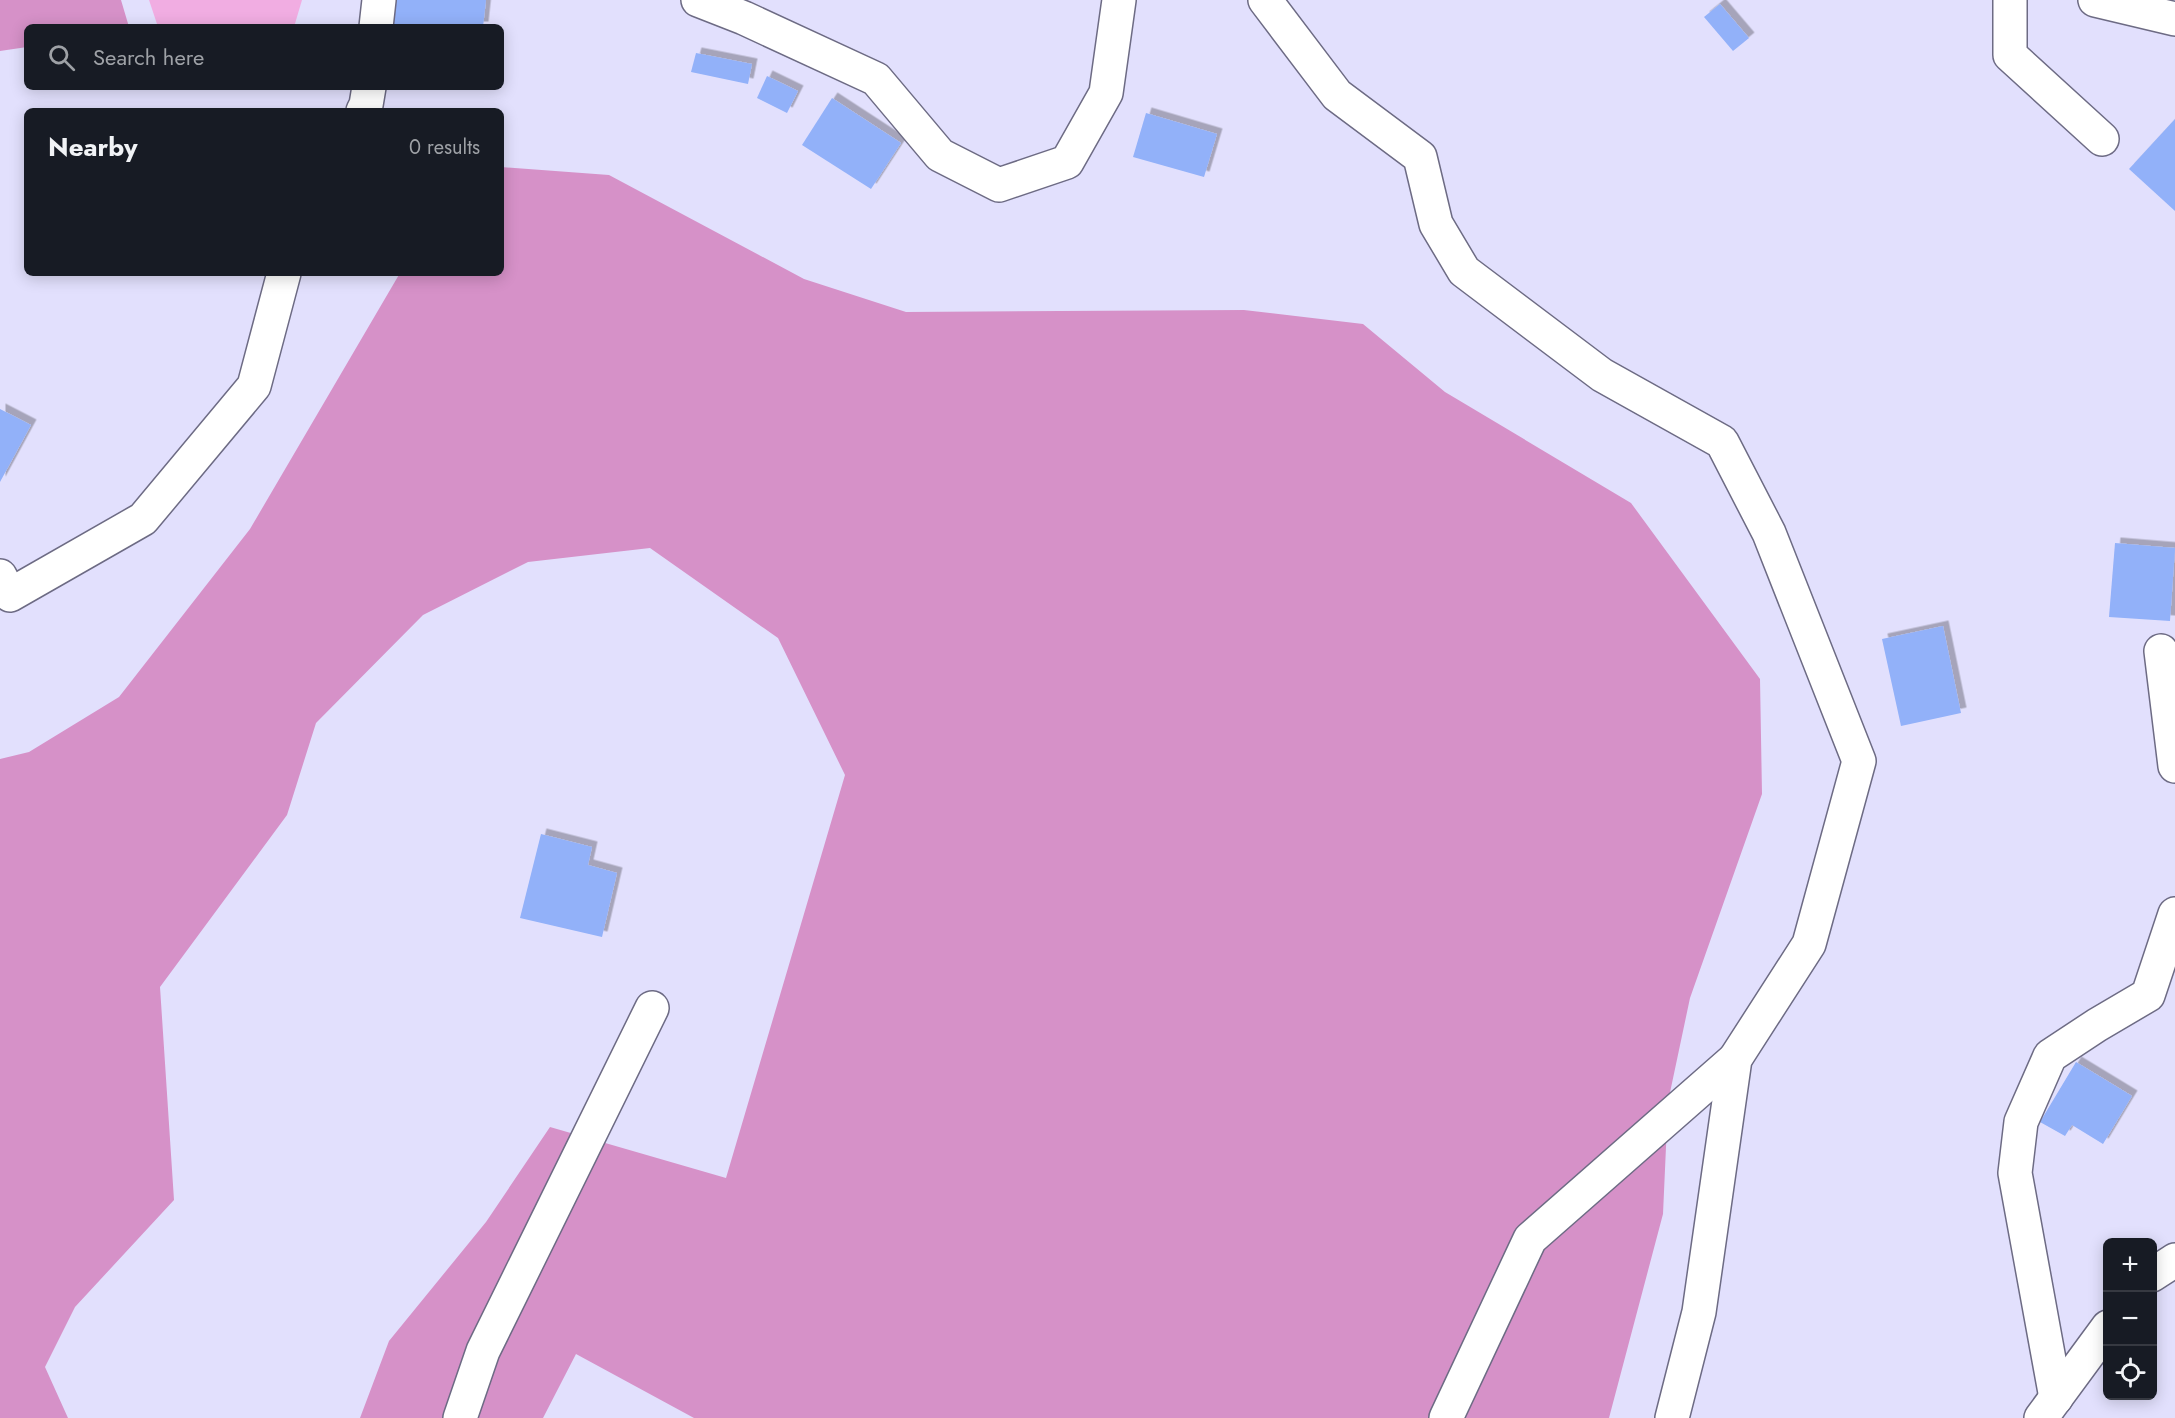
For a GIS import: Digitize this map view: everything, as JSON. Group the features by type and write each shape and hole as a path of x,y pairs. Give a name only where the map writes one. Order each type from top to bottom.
{"street":[{"path":"376,24 379,0"},
{"path":"698,0 744,18 876,79 940,155 999,185 1067,162 1106,93 1119,0"},
{"path":"1265,0 1337,95 1420,157 1436,224 1464,270 1602,375 1722,442 1769,533 1859,761 1809,944 1735,1059 1530,1239 1446,1418"},
{"path":"2010,0 2010,55 2102,139"},
{"path":"2096,0 2175,19"},
{"path":"364,108 368,90"},
{"path":"0,576 10,595 143,519 254,386 283,276"},
{"path":"2161,651 2175,766"},
{"path":"2049,1408 2015,1173 2020,1122 2050,1056 2148,995 2175,914"},
{"path":"460,1418 483,1351 652,1008"},
{"path":"1672,1418 1699,1312 1735,1059"},
{"path":"2157,1272 2175,1260"},
{"path":"2049,1408 2103,1334"}],"shaded area":[{"path":"0,0 121,0 128,24 24,24 24,47 0,51"},
{"path":"149,0 302,0 295,24 157,24"},
{"path":"504,167 609,175 804,279 906,312 1244,310 1363,324 1445,392 1631,503 1760,679 1762,794 1690,998 1668,1102 1663,1214 1609,1418 694,1418 576,1354 543,1418 360,1418 389,1341 486,1222 550,1127 726,1178 845,775 778,638 650,548 528,562 423,615 316,723 287,815 160,987 174,1200 75,1307 45,1367 68,1418 0,1418 0,759 29,752 119,697 250,529 398,276 504,276"}],"building":[{"path":"395,0 486,0 483,24 393,24"},
{"path":"1720,4 1749,38 1733,51 1704,17"},
{"path":"696,53 752,64 748,84 691,72"},
{"path":"767,76 798,91 787,113 757,98"},
{"path":"832,98 901,143 871,189 802,145"},
{"path":"1146,113 1217,134 1204,177 1133,157"},
{"path":"2175,119 2175,211 2129,169"},
{"path":"0,409 31,425 0,482"},
{"path":"2115,543 2175,548 2170,621 2109,617"},
{"path":"1943,626 1961,713 1901,726 1882,639"},
{"path":"541,834 592,847 588,865 617,873 602,937 520,918"},
{"path":"2076,1062 2132,1096 2103,1144 2072,1125 2065,1136 2040,1122"}]}
